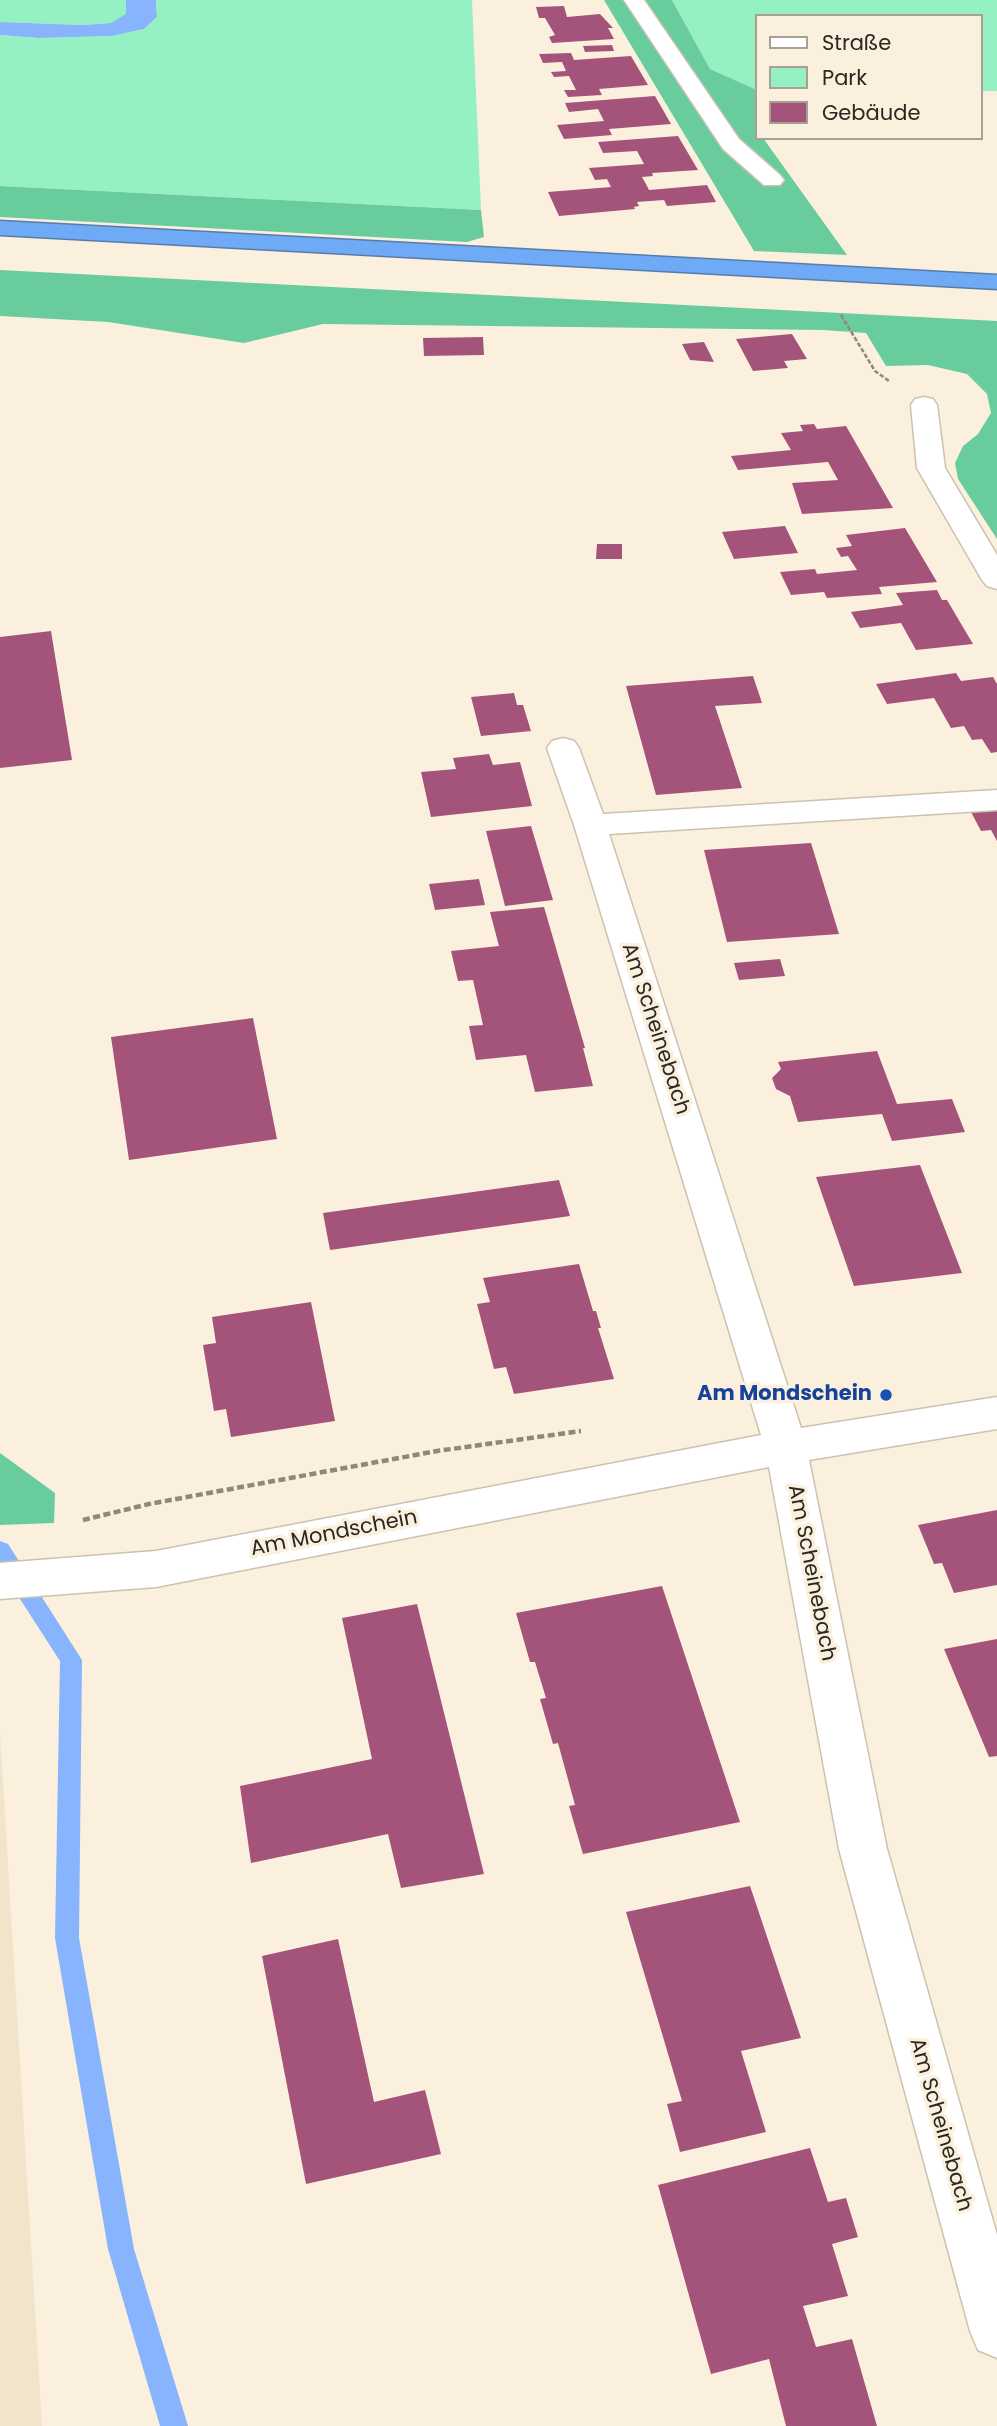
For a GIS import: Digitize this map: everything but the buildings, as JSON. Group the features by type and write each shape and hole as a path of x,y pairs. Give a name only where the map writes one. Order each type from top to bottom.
{"highway":[{"path":"0,228 997,282"},
{"path":"0,247 997,301"}],"street":[{"path":"634,0 731,144 772,180"},
{"path":"924,405 931,468 997,580"},
{"name":"Am Scheinebach","path":"563,748 590,825 786,1447 863,1849 997,2330"},
{"path":"590,825 997,800"},
{"name":"Am Mondschein","path":"0,1581 156,1569 786,1447 997,1413"}],"path":[{"path":"839,311 875,371 924,405"}],"shaded area":[{"path":"0,1733 42,2426 0,2426"}],"green space":[{"path":"0,0 126,0 126,15 111,23 82,25 0,22"},
{"path":"156,0 472,0 481,210 0,186 0,35 39,38 112,36 144,29 157,17"},
{"path":"604,0 672,0 710,69 755,89 755,140 764,140 847,255 754,251"},
{"path":"672,0 997,0 997,91 983,91 983,14 755,14 755,89 710,69"},
{"path":"0,186 481,210 484,237 467,242 0,217"},
{"path":"0,270 997,321 997,539 958,479 955,463 963,446 978,434 991,413 987,394 967,374 928,365 886,366 866,333 823,330 323,324 244,343 108,322 0,316"},
{"path":"0,1453 55,1493 54,1523 0,1525"}],"water":[{"path":"126,0 156,0 157,17 144,29 112,36 39,38 0,35 0,22 82,25 111,23 126,14"}],"waterway":[{"path":"0,1550 71,1660 67,1938 121,2249 174,2426"}],"place":[{"name":"Am Mondschein","path":"886,1395"}]}
